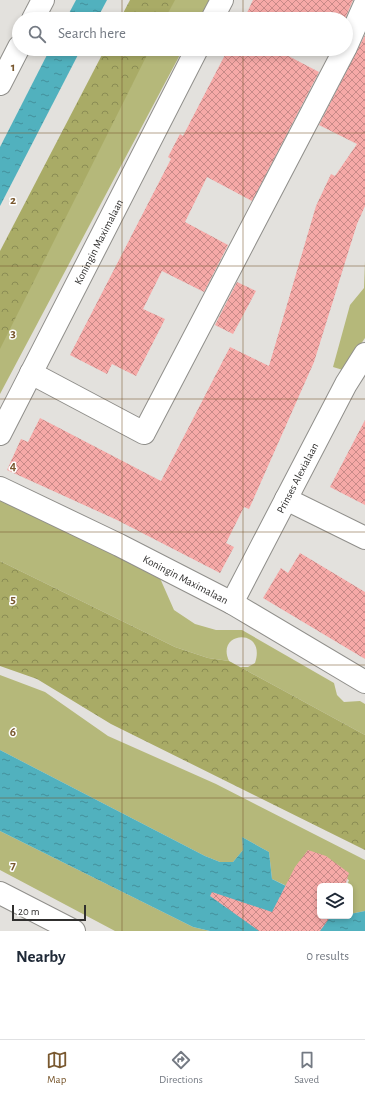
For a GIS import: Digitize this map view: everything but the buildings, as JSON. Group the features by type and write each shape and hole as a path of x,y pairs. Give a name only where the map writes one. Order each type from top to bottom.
{"street":[{"path":"37,12 43,0"},
{"path":"216,12 222,0"},
{"path":"353,32 365,4"},
{"path":"0,84 14,56"},
{"name":"Koningin Maximalaan","path":"0,434 193,56"},
{"path":"31,373 144,433 342,56"},
{"name":"Prinses Alexialaan","path":"232,603 346,384 365,354"},
{"name":"Koningin Maximalaan","path":"0,488 119,545 232,603 365,682"},
{"path":"286,499 365,538"},
{"path":"0,893 74,931"}],"green space":[{"path":"130,0 175,0 169,12 124,12"},
{"path":"174,0 209,0 203,12 168,12"},
{"path":"101,56 146,56 0,349 0,251"},
{"path":"146,56 179,56 0,394 0,347"},
{"path":"365,261 365,338 343,370 333,367 350,305 364,288"},
{"path":"0,500 159,576 174,610 195,624 216,630 242,630 334,683 337,695 344,702 360,701 365,704 365,735 240,667 248,667 255,663 257,651 254,643 248,639 241,637 234,639 229,644 227,651 229,661 208,658 175,647 0,561"},
{"path":"0,561 175,647 208,658 229,661 365,735 365,850 111,724 37,679 0,666"},
{"path":"0,675 45,692 108,736 216,784 365,860 365,911 353,913 353,883 348,883 349,880 309,859 293,889 272,879 269,852 242,837 243,850 233,862 220,862 205,856 0,750"},
{"path":"0,831 193,927 210,931 115,931 0,870"}],"water":[{"path":"76,0 107,0 101,12 70,12"},
{"path":"46,56 77,56 0,206 0,147"},
{"path":"0,750 205,856 220,862 233,862 243,850 242,837 269,852 272,879 317,902 317,919 353,919 353,913 365,911 365,931 210,931 193,927 0,831"}]}
